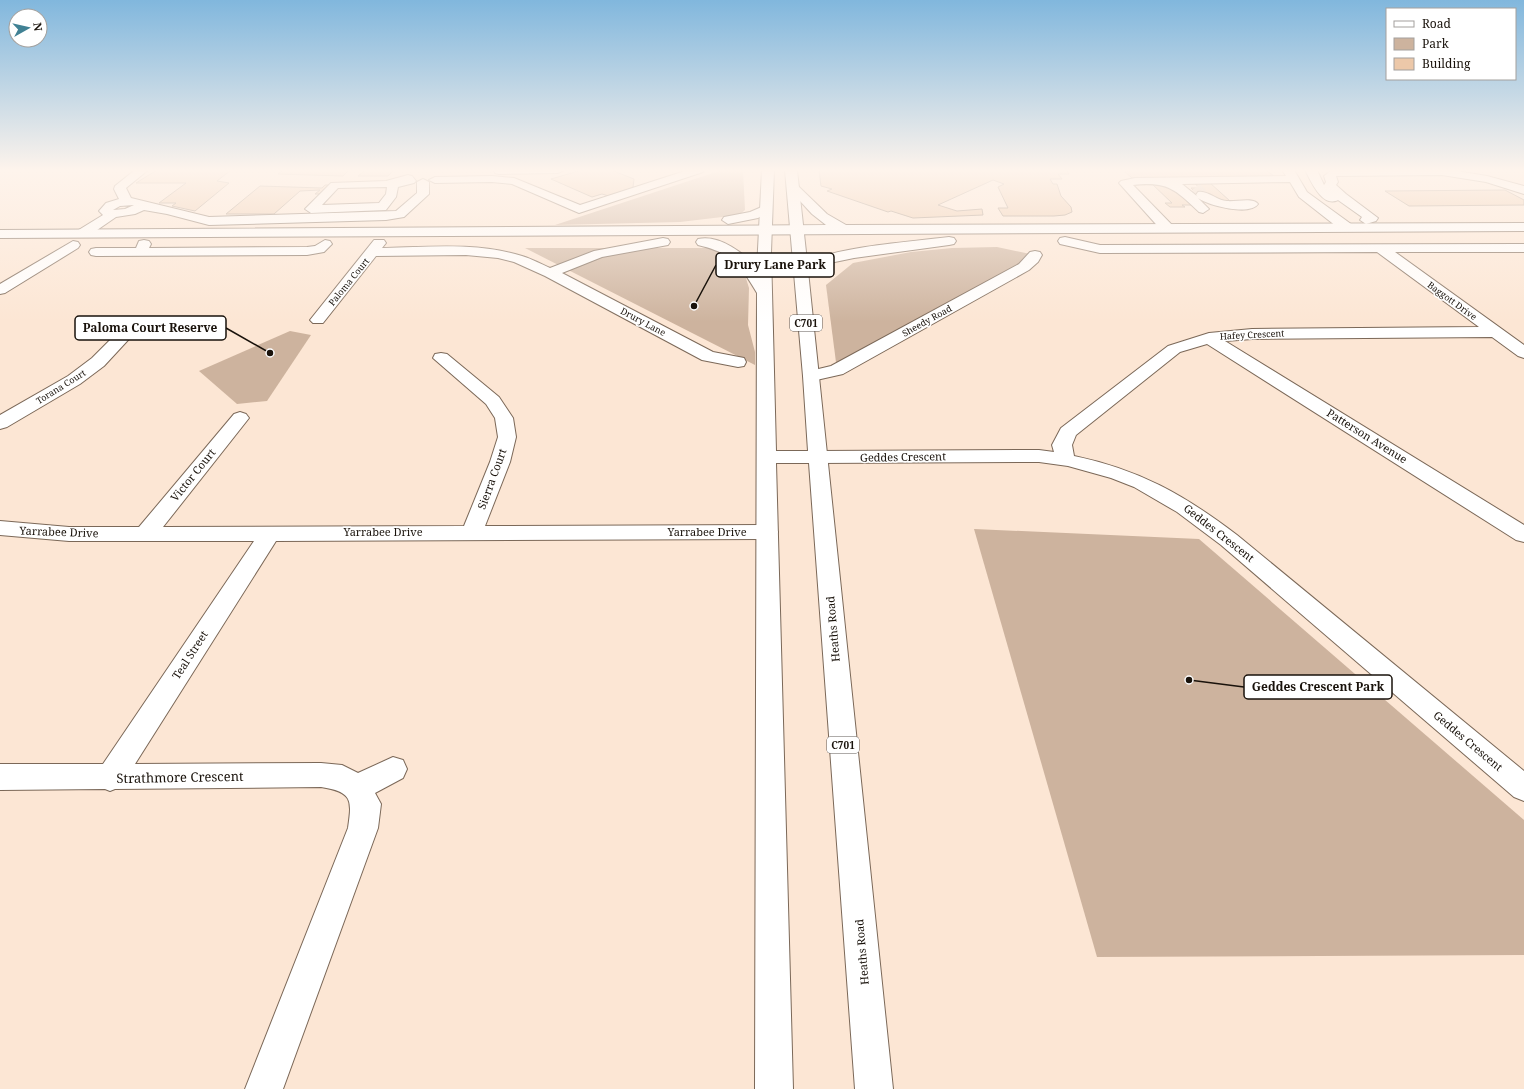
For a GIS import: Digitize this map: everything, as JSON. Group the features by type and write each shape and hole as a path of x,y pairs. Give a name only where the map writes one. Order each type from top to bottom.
{"main road":[{"path":"0,290 103,221"},
{"path":"0,242 73,241 301,232 380,243 655,230 726,221"},
{"path":"766,221 764,292 774,1089"},
{"name":"Heaths Road","path":"797,221 812,376 874,1089"},
{"path":"829,221 845,229"},
{"path":"1161,221 1168,228"},
{"path":"1271,228 1309,221"},
{"path":"1337,221 1346,227"},
{"path":"1359,221 1376,234 1524,240"},
{"path":"1373,221 1376,234"},
{"path":"0,234 142,248 306,251 319,249 325,244 703,242 765,236 798,235 949,241 1065,241 1100,249 1376,234 1459,224 1524,223"},
{"path":"798,235 845,229 1346,227 1376,234 1524,248"},
{"path":"1438,227 1524,227"},
{"path":"655,230 765,236"},
{"path":"301,232 325,238 327,240 325,244"},
{"name":"Baggott Drive","path":"1376,234 1495,332 1524,352"},
{"path":"801,269 812,263 824,260 884,249 949,241"},
{"path":"550,273 599,254 663,242"},
{"path":"703,242 728,248 740,257 750,268 764,292"},
{"name":"Drury Lane","path":"380,243 498,254 519,259 550,273 708,356 738,362"},
{"name":"Paloma Court","path":"318,320 380,243"},
{"path":"96,252 142,248"},
{"name":"Sheedy Road","path":"812,376 837,370 1024,266 1033,259 1035,255"},
{"name":"Torana Court","path":"0,422 74,380 98,362 133,326"},
{"name":"Hafey Crescent","path":"1065,459 1062,445 1068,432 1174,349 1192,341 1252,334 1495,332"},
{"name":"Patterson Avenue","path":"1209,338 1524,535"},
{"name":"Sierra Court","path":"441,358 493,401 504,418 507,437 500,462 472,532"},
{"name":"Victor Court","path":"146,532 240,418"},
{"name":"Geddes Crescent","path":"766,457 1039,456 1065,459 1106,468 1126,475 1159,490 1194,511 1524,788"},
{"name":"Yarrabee Drive","path":"0,528 69,534 146,532 767,532"},
{"name":"Teal Street","path":"110,778 270,533"},
{"path":"264,1089 363,828 366,804 357,788 393,769"},
{"name":"Strathmore Crescent","path":"0,777 110,778 321,775 342,778 357,788"}],"green space":[{"path":"568,221 690,221 680,222 555,225"},
{"path":"997,247 1035,255 837,370 826,285 853,263 911,252 952,248"},
{"path":"525,248 712,248 726,252 745,275 749,288 748,325 755,352 755,365"},
{"path":"290,331 311,335 267,401 237,404 199,371"},
{"path":"974,529 1199,539 1524,820 1524,955 1097,957"}],"place":[{"name":"Drury Lane Park","path":"694,306"},
{"name":"Paloma Court Reserve","path":"270,353"},
{"name":"Geddes Crescent Park","path":"1189,680"}]}
